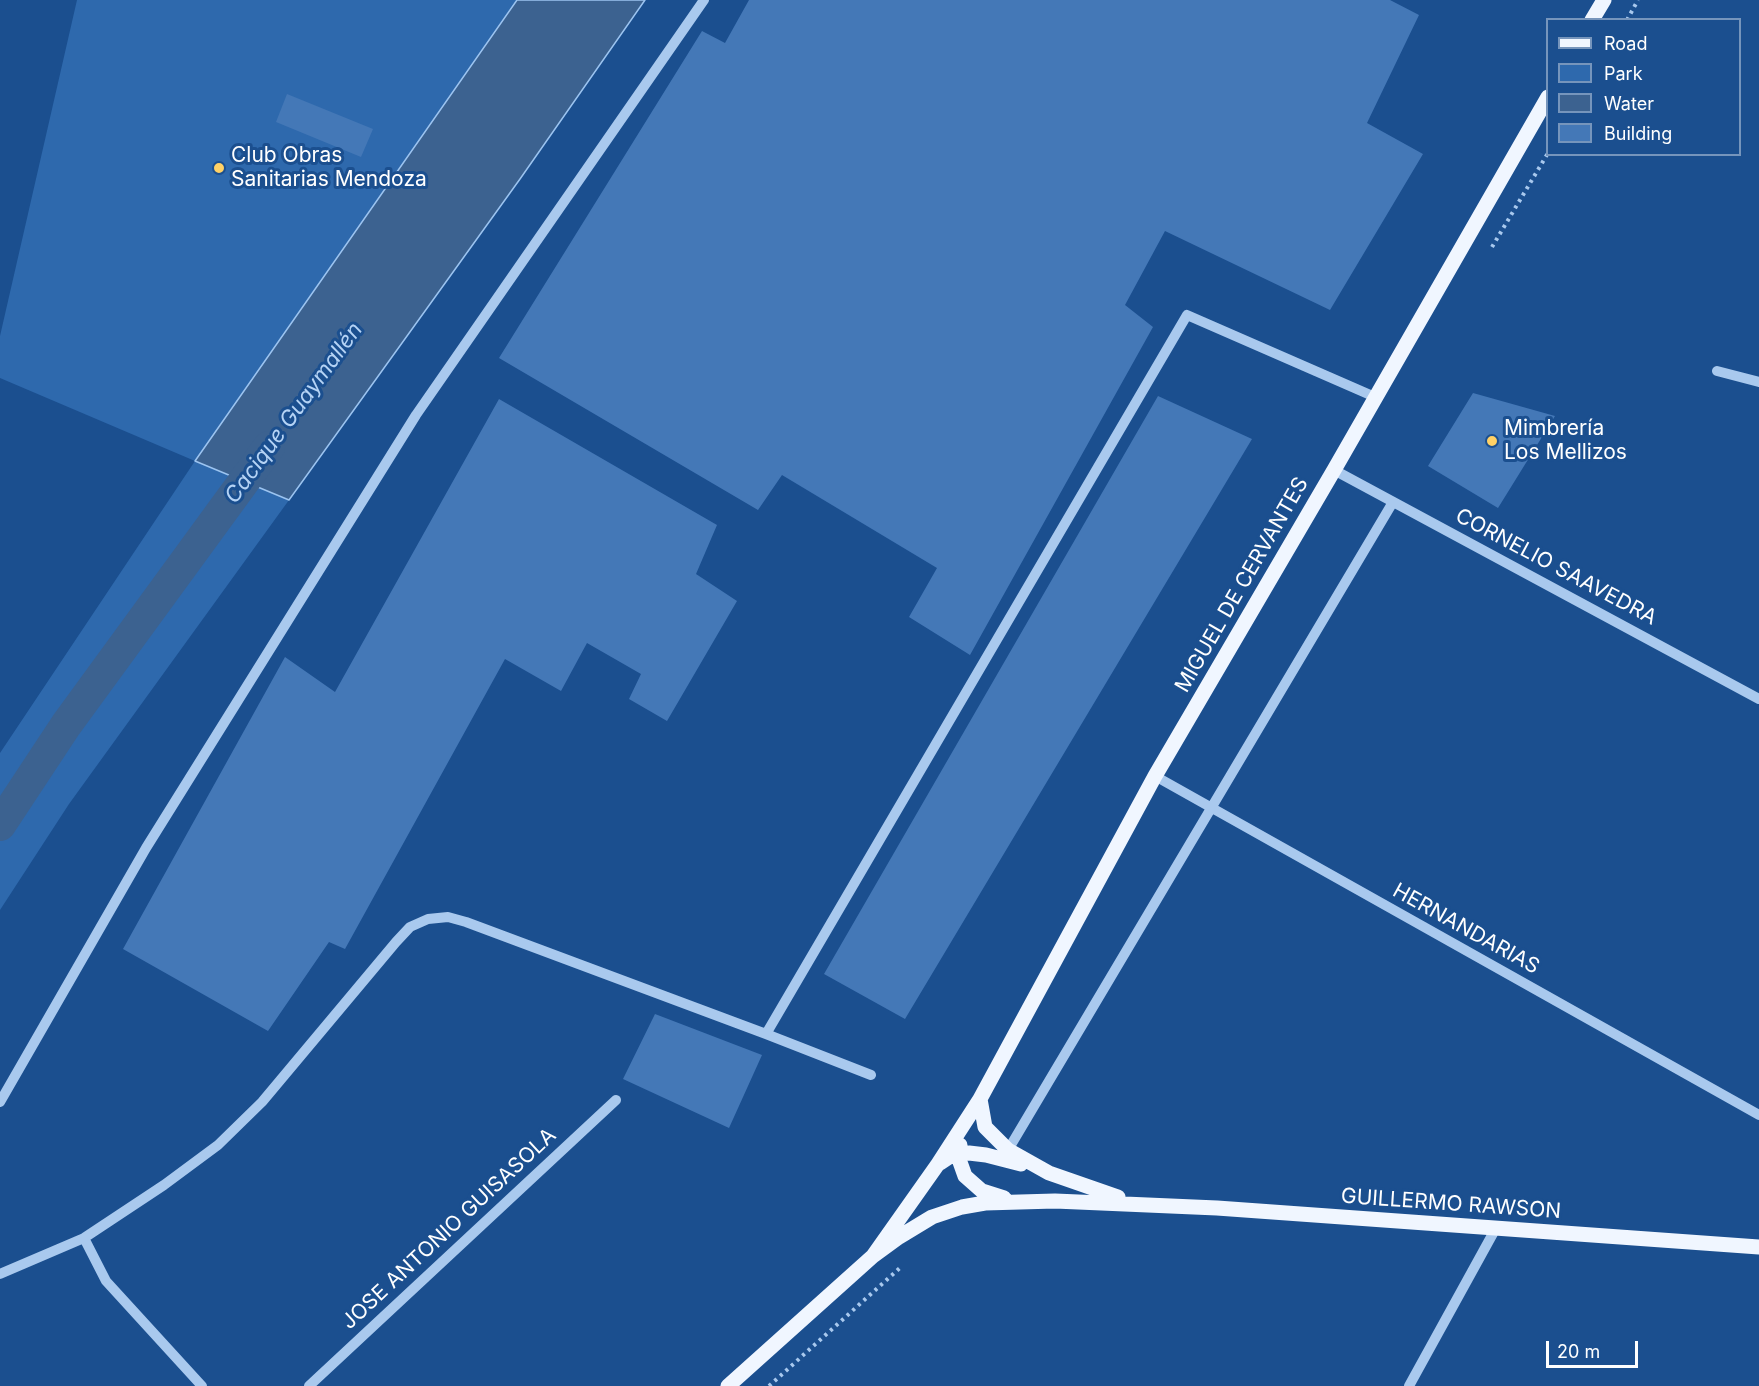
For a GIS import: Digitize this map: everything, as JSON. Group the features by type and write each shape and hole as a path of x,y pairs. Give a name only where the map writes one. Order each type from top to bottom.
{"main road":[{"path":"1593,18 1604,0"},
{"name":"MIGUEL DE CERVANTES","path":"873,1256 938,1164 980,1099 1155,776 1546,100"},
{"name":"GUILLERMO RAWSON","path":"980,1099 985,1126 1008,1150 1050,1173"},
{"name":"MIGUEL DE CERVANTES","path":"960,1154 964,1124"},
{"path":"938,1164 949,1157 960,1154"},
{"name":"GUILLERMO RAWSON","path":"1012,1201 982,1191 973,1184 965,1176 960,1154 986,1155 1050,1173 1085,1187 1141,1204"},
{"name":"GUILLERMO RAWSON","path":"932,1217 962,1207 1012,1201 1141,1204 1759,1247"},
{"name":"MIGUEL DE CERVANTES","path":"728,1386 873,1256 932,1217"}],"street":[{"path":"0,1102 146,848 416,415 704,0"},
{"path":"766,1034 1187,315 1375,397"},
{"path":"1717,371 1759,382"},
{"name":"CORNELIO SAAVEDRA","path":"1334,470 1759,699"},
{"path":"1008,1150 1394,502"},
{"name":"HERNANDARIAS","path":"1155,776 1759,1115"},
{"path":"0,1274 84,1238 164,1185 218,1145 262,1102 396,942 410,927 428,919 448,917 466,922 871,1075"},
{"name":"JOSE ANTONIO GUISASOLA","path":"309,1386 616,1100"},
{"path":"1409,1386 1497,1228"},
{"path":"84,1238 106,1281 202,1386"}],"path":[{"path":"1628,18 1638,0"}],"green space":[{"name":"Club Obras Sanitarias Mendoza","path":"77,0 517,0 196,461 289,500 69,804 0,910 0,753 195,461 0,378 0,336"}],"water":[{"path":"517,0 645,0 520,179 289,500 195,461"}],"building":[{"path":"749,0 1390,0 1419,15 1367,123 1423,154 1330,310 1165,231 1125,305 1153,327 970,655 909,617 937,568 782,475 758,510 499,358 702,31 725,43"},
{"path":"287,94 373,129 361,157 276,122"},
{"name":"Mimbrería Los Mellizos","path":"1473,393 1555,416 1498,508 1428,466"},
{"path":"1158,396 1252,439 905,1019 824,974"},
{"path":"499,399 717,525 696,574 737,601 667,721 629,699 641,674 587,643 561,691 505,659 345,949 329,942 268,1031 123,949 285,657 335,692"},
{"path":"655,1014 762,1055 729,1128 623,1079"}],"waterway":[{"name":"Cacique Guaymallén","path":"0,825 66,725 269,447"}],"place":[{"name":"Club Obras Sanitarias Mendoza","path":"219,168"},
{"name":"Mimbrería Los Mellizos","path":"1492,441"}]}
